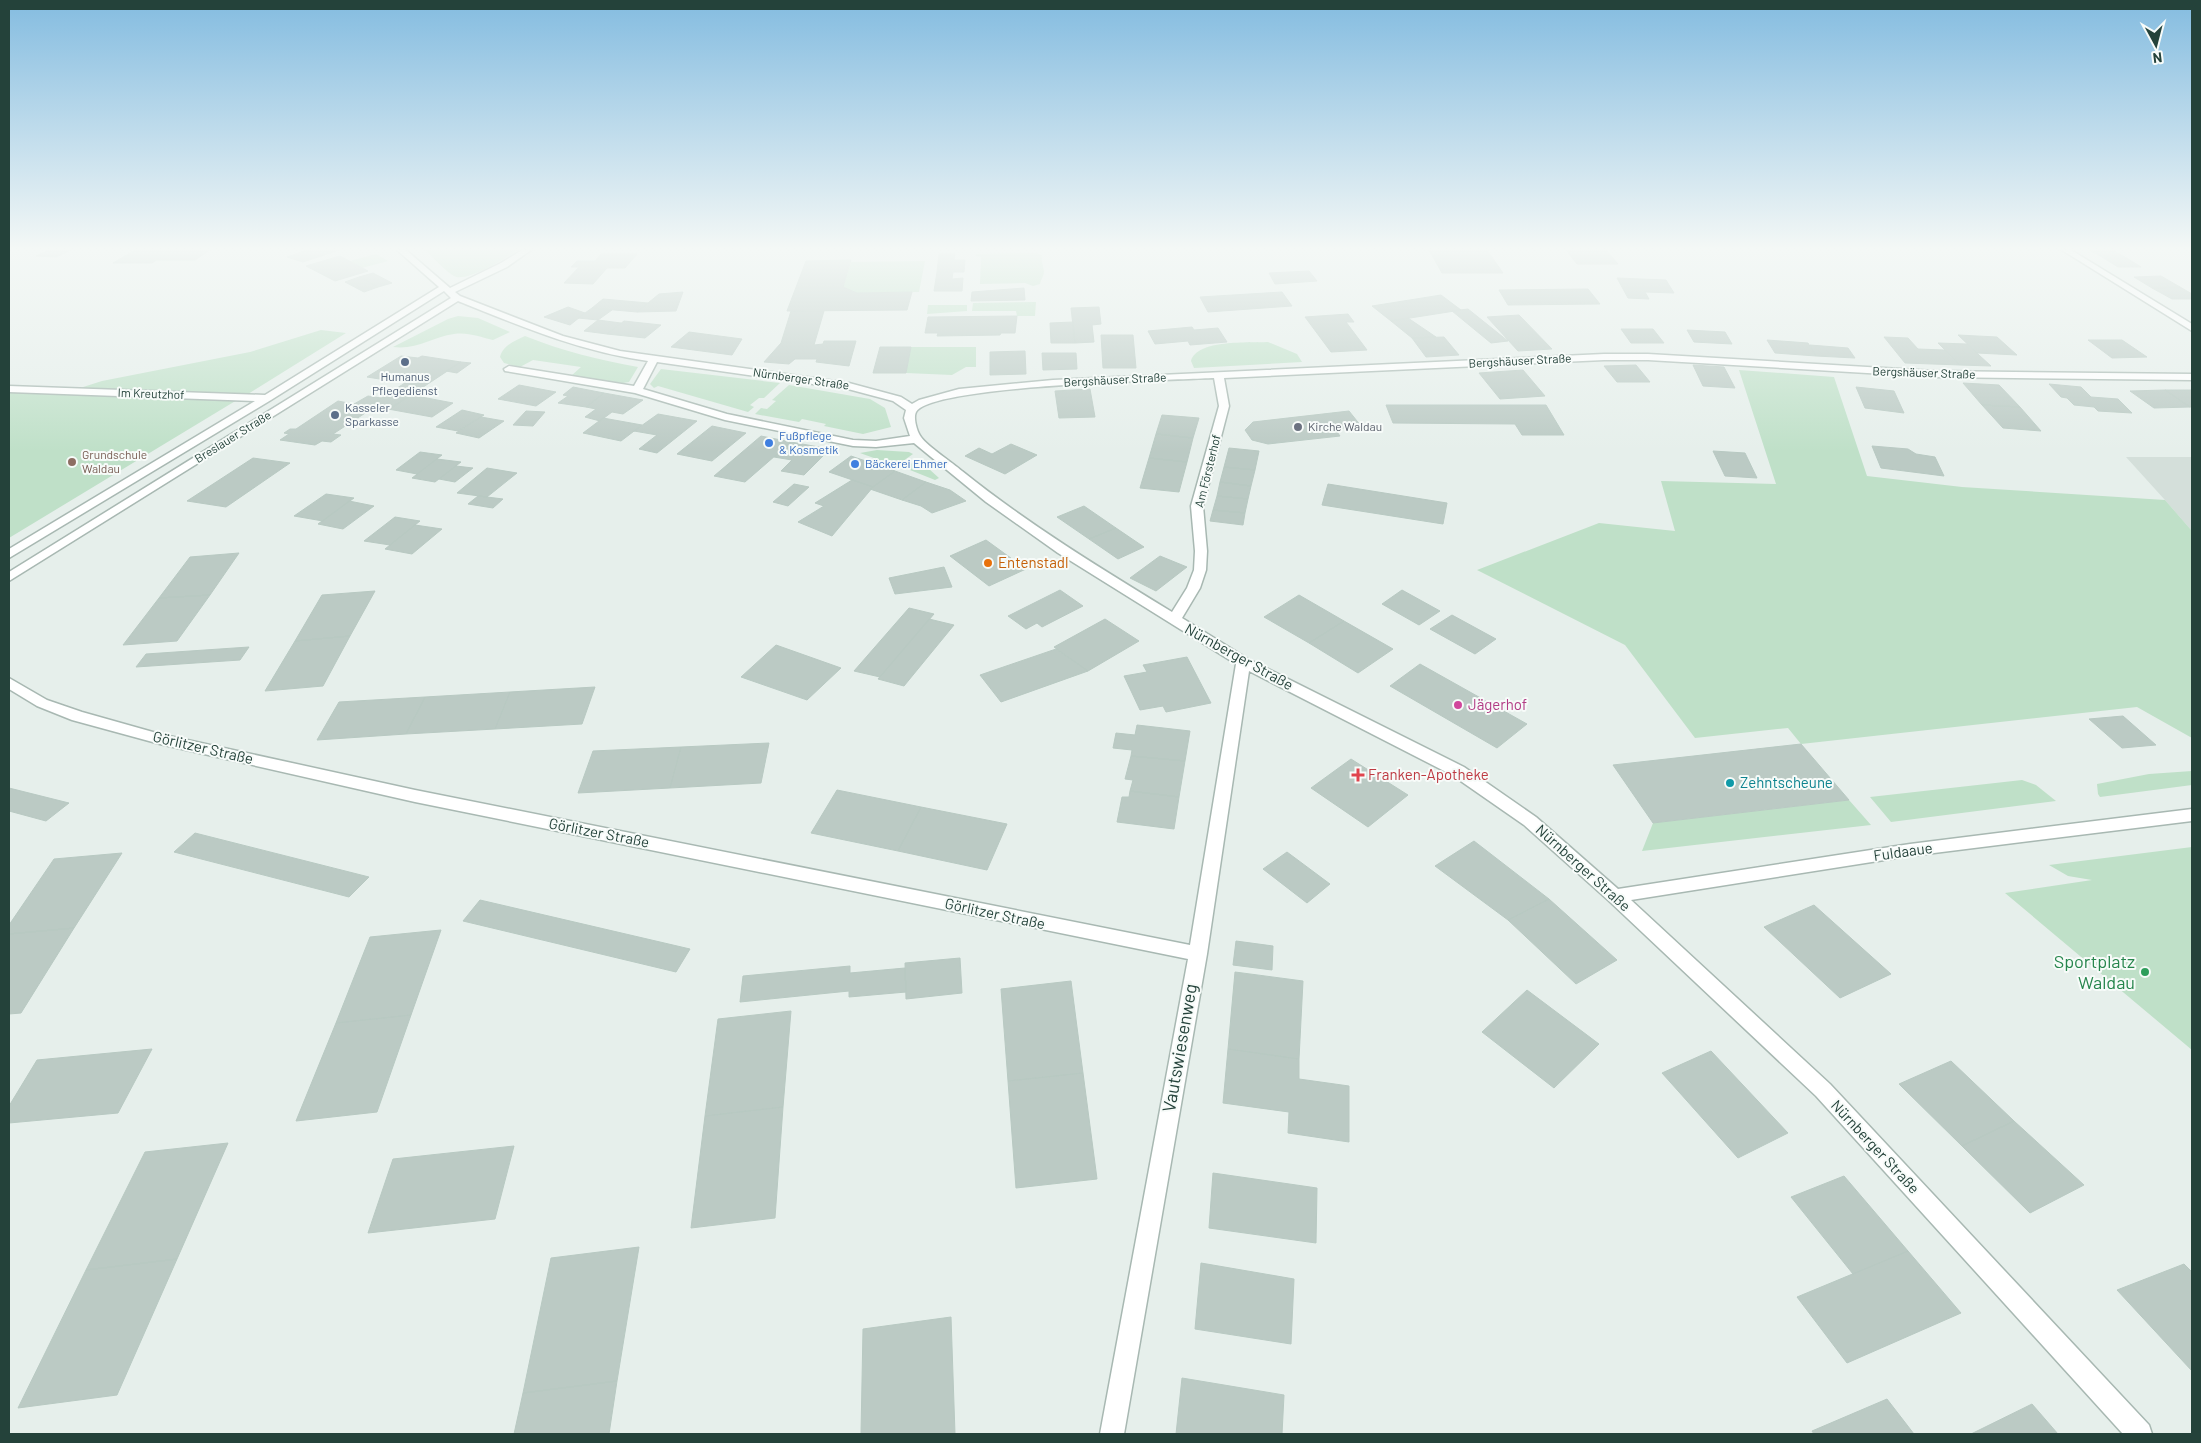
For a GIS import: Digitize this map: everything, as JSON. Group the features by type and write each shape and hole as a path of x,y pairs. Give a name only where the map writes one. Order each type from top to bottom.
{"street":[{"name":"Breslauer Straße","path":"9,554 267,398 407,317"},
{"name":"Breslauer Straße","path":"9,576 293,400 414,317"},
{"name":"Nürnberger Straße","path":"505,317 567,340 619,354 849,386 889,396 912,409"},
{"path":"2175,317 2192,328"},
{"name":"Bergshäuser Straße","path":"912,409 923,402 959,392 1064,382 1604,357 1648,357 1925,374 2192,377"},
{"path":"636,390 654,359"},
{"path":"510,369 636,390 725,417 852,443 876,444 916,439 910,418 912,409"},
{"name":"Am Försterhof","path":"1173,620 1186,603 1199,575 1202,554 1197,527 1197,506 1224,406 1218,375"},
{"name":"Im Kreutzhof","path":"9,389 293,400"},
{"name":"Nürnberger Straße","path":"916,439 990,499 1062,550 1173,620 1243,662 1458,771 1530,821 1615,896 1822,1090 2140,1434"},
{"name":"Vautswiesenweg","path":"1112,1434 1198,954 1243,662"},
{"name":"Görlitzer Straße","path":"9,682 42,703 68,713 160,738 415,796 1198,954"},
{"name":"Fuldaaue","path":"1615,896 1910,850 2192,815"}],"shaded area":[{"path":"2126,457 2192,457 2192,531 2165,500"}],"green space":[{"path":"478,318 510,332 493,340 474,335 459,334 410,347 393,347 448,319"},
{"path":"321,330 346,333 248,394 80,388 102,381 250,352"},
{"path":"525,336 581,354 638,367 629,382 623,383 571,376 581,367 533,360 520,367 504,363 500,357 504,349"},
{"path":"1268,342 1297,354 1302,362 1194,368 1191,361 1195,354 1213,346"},
{"path":"911,347 976,347 976,367 966,367 952,375 906,373"},
{"path":"661,369 780,383 764,398 759,398 750,405 754,407 748,412 658,386 654,388 650,384"},
{"path":"1739,370 1834,377 1867,476 1962,487 2165,500 2192,531 2192,738 2137,707 1801,744 1788,728 1695,738 1625,645 1477,570 1599,523 1675,531 1661,481 1776,484"},
{"path":"789,385 870,399 885,408 891,427 863,434 824,426 826,424 802,419 799,422 755,414 761,408 767,409 776,401 772,400"},
{"name":"Grundschule Waldau","path":"9,392 237,400 9,538"},
{"path":"877,450 909,452 913,454 896,466 860,453"},
{"path":"918,459 939,478 935,480 905,468"},
{"path":"2192,771 2192,785 2100,797 2098,794 2097,784 2149,774"},
{"path":"2022,780 2036,785 2056,801 1891,822 1870,797"},
{"path":"1849,800 1871,825 1642,851 1653,823"},
{"name":"Sportplatz Waldau","path":"2192,847 2192,1050 2005,893 2092,880 2068,876 2049,865"}],"building":[{"path":"545,317 580,317 570,325"},
{"path":"579,317 602,317 598,320"},
{"path":"789,317 822,317 814,345 823,344 824,341 856,341 849,366 816,362 817,359 795,359 789,364 764,362 781,343"},
{"path":"928,317 1017,317 1015,333 937,336 938,333 925,333"},
{"path":"1072,317 1100,317 1101,324 1092,325 1094,342 1075,343"},
{"path":"1305,317 1351,317 1354,322 1346,322 1367,350 1331,352"},
{"path":"1386,317 1414,317 1391,321"},
{"path":"1460,317 1478,317 1508,341 1491,343"},
{"path":"1487,317 1521,317 1552,349 1518,351"},
{"path":"1408,318 1436,337 1412,338 1391,321"},
{"path":"598,320 621,323 607,334 584,331"},
{"path":"624,321 661,325 645,338 607,334"},
{"path":"1073,322 1075,343 1051,343 1050,323"},
{"path":"1192,327 1194,330 1218,328 1227,342 1190,345 1188,341 1155,344 1148,331"},
{"path":"1621,329 1653,329 1664,343 1631,343"},
{"path":"1687,330 1725,332 1732,344 1694,342"},
{"path":"689,332 742,339 732,355 671,347"},
{"path":"1101,335 1133,335 1136,368 1103,368"},
{"path":"1958,335 1997,337 2017,355 1977,353"},
{"path":"1444,337 1459,355 1426,357 1412,338"},
{"path":"1884,337 1908,338 1918,349 1944,350 1960,365 1905,363"},
{"path":"1767,340 1808,343 1816,356 1775,353"},
{"path":"2088,340 2122,340 2147,357 2112,358"},
{"path":"1938,343 1967,344 1991,366 1960,365"},
{"path":"1810,345 1848,348 1855,358 1816,356"},
{"path":"880,347 911,347 906,373 873,373"},
{"path":"1025,351 1026,374 990,375 990,352"},
{"path":"1042,353 1076,353 1077,369 1043,370"},
{"path":"401,356 418,358 422,356 461,362 387,411 367,407 405,383 367,377"},
{"path":"461,362 471,363 457,373 446,371"},
{"path":"1636,365 1650,382 1617,382 1604,366"},
{"path":"1693,365 1724,367 1735,388 1703,386"},
{"path":"1523,370 1545,396 1500,399 1479,373"},
{"path":"1963,383 1999,385 2020,407 1982,405"},
{"path":"2049,384 2081,387 2091,397 2118,399 2132,413 2098,411 2094,407 2074,405 2067,398 2061,397"},
{"path":"519,385 556,392 536,406 498,399"},
{"path":"573,387 604,393 586,407 558,403 568,396 563,395"},
{"path":"1856,387 1894,391 1904,413 1865,408"},
{"path":"1090,389 1095,417 1059,418 1055,391"},
{"path":"2165,390 2190,407 2154,408 2130,391"},
{"path":"2165,390 2192,390 2192,407 2190,407"},
{"path":"604,393 643,400 623,414 612,412 600,421 585,417 596,409 586,407"},
{"path":"411,395 453,403 432,417 388,409"},
{"path":"368,396 381,398 367,407 354,404"},
{"path":"338,401 373,408 333,434 341,435 331,442 322,441 315,445 280,440 289,434 284,433 290,429 296,429"},
{"path":"1386,405 1546,405 1564,435 1522,435 1515,424 1393,423"},
{"path":"1982,405 2020,407 2041,431 2003,428"},
{"path":"462,410 484,415 458,431 436,427"},
{"path":"526,411 545,412 533,426 513,425"},
{"name":"Kirche Waldau","path":"1349,411 1361,426 1335,429 1340,436 1268,444 1252,440 1245,430 1253,422"},
{"path":"658,414 697,421 657,453 639,449 657,435 634,431"},
{"path":"1162,415 1199,418 1193,438 1156,434"},
{"path":"481,417 504,421 479,438 456,433"},
{"path":"603,418 642,425 621,441 583,433"},
{"path":"712,426 746,433 712,461 677,454"},
{"path":"1156,434 1193,438 1187,462 1149,458"},
{"path":"761,436 791,442 745,482 714,476"},
{"path":"791,442 830,449 804,475 781,471 792,460 774,457"},
{"path":"1011,444 1037,455 1005,474 965,456 979,448 992,454"},
{"path":"1872,446 1908,449 1916,454 1935,457 1944,476 1881,468"},
{"path":"1229,448 1259,451 1255,470 1224,467"},
{"path":"1713,451 1745,453 1757,478 1725,476"},
{"path":"420,452 442,455 417,474 396,470"},
{"path":"851,456 895,471 873,487 829,472"},
{"path":"253,458 290,463 226,507 187,501"},
{"path":"1149,458 1187,462 1179,492 1140,488"},
{"path":"437,459 461,462 435,482 412,478"},
{"path":"456,466 473,468 455,482 439,479"},
{"path":"1224,467 1255,470 1251,486 1220,482"},
{"path":"487,468 517,473 487,497 457,493"},
{"path":"895,471 926,482 902,500 870,489"},
{"path":"852,480 873,487 832,536 798,522 824,506 815,503"},
{"path":"926,482 950,490 966,501 932,513 921,506 902,500"},
{"path":"1220,482 1251,486 1248,499 1217,496"},
{"path":"794,484 809,487 788,506 773,502"},
{"path":"1328,484 1447,503 1443,524 1322,505"},
{"path":"326,494 354,498 323,521 294,516"},
{"path":"478,496 503,499 493,508 468,504"},
{"path":"1217,496 1248,499 1245,513 1213,510"},
{"path":"349,501 374,506 343,529 318,524"},
{"path":"1084,506 1116,528 1089,539 1057,517"},
{"path":"1213,510 1245,513 1243,525 1210,521"},
{"path":"395,517 420,521 390,545 364,541"},
{"path":"415,525 442,529 412,554 385,549"},
{"path":"1116,528 1144,547 1118,559 1089,539"},
{"name":"Entenstadl","path":"986,540 1026,569 989,586 950,556"},
{"path":"239,553 210,595 159,598 190,557"},
{"path":"1160,556 1187,567 1156,591 1130,578"},
{"path":"944,567 952,587 895,594 889,578"},
{"path":"1060,590 1083,606 1042,627 1037,623 1026,629 1008,616"},
{"path":"1402,590 1440,611 1419,625 1382,604"},
{"path":"375,591 350,636 295,641 322,595"},
{"path":"210,595 177,641 123,645 159,598"},
{"path":"1299,595 1344,621 1309,643 1264,617"},
{"path":"909,608 934,614 880,677 854,671"},
{"path":"1452,615 1496,639 1475,654 1430,629"},
{"path":"929,619 954,625 904,686 878,679"},
{"path":"1105,619 1139,641 1088,671 1054,647"},
{"path":"1344,621 1393,649 1358,673 1309,643"},
{"path":"350,636 323,686 265,691 295,641"},
{"path":"776,645 841,668 807,700 741,677"},
{"path":"249,647 240,660 136,667 146,654"},
{"path":"1056,649 1088,671 1001,702 980,675"},
{"path":"1187,657 1211,703 1166,712 1163,706 1140,710 1124,676 1147,672 1143,665"},
{"name":"Jägerhof","path":"1420,664 1527,724 1497,748 1390,686"},
{"path":"595,687 582,724 495,729 510,692"},
{"path":"510,692 495,729 406,734 425,697"},
{"path":"425,697 406,734 317,740 339,702"},
{"path":"2123,716 2156,745 2122,748 2089,719"},
{"path":"1137,725 1190,731 1185,761 1131,756 1132,750 1113,748 1116,733 1135,735"},
{"path":"769,743 761,783 670,788 681,747"},
{"name":"Zehntscheune","path":"1801,744 1849,800 1653,823 1613,765"},
{"path":"681,747 670,788 578,793 593,751"},
{"path":"1131,756 1185,761 1179,797 1130,791 1133,780 1125,779"},
{"path":"1351,759 1408,795 1368,827 1311,788"},
{"path":"9,788 69,803 46,821 9,811"},
{"path":"837,790 921,807 898,851 811,833"},
{"path":"1130,791 1179,797 1174,829 1117,822 1122,797 1129,797"},
{"path":"921,807 1007,824 987,870 898,851"},
{"path":"195,833 369,877 349,897 174,852"},
{"path":"1474,841 1549,899 1508,920 1435,866"},
{"path":"1287,852 1330,884 1307,903 1263,869"},
{"path":"122,853 74,928 9,934 9,925 54,859"},
{"path":"1549,899 1617,960 1576,984 1508,920"},
{"path":"480,900 690,949 676,972 463,921"},
{"path":"1814,905 1891,974 1840,998 1764,927"},
{"path":"74,928 21,1013 9,1014 9,934"},
{"path":"441,930 411,1015 336,1023 370,937"},
{"path":"1236,941 1273,946 1272,970 1233,965"},
{"path":"960,958 962,993 906,999 905,963"},
{"path":"850,966 850,973 905,968 906,992 849,997 849,991 740,1002 743,976"},
{"path":"1235,972 1303,981 1299,1059 1228,1049"},
{"path":"1071,981 1083,1073 1008,1081 1001,989"},
{"path":"1527,990 1599,1044 1554,1088 1482,1032"},
{"path":"791,1011 783,1107 705,1116 718,1019"},
{"path":"411,1015 377,1112 296,1121 336,1023"},
{"path":"152,1049 118,1113 9,1123 9,1106 37,1060"},
{"path":"1228,1049 1299,1059 1299,1079 1349,1086 1349,1142 1288,1133 1289,1112 1223,1103"},
{"path":"1711,1051 1788,1133 1738,1158 1662,1073"},
{"path":"1951,1061 2014,1121 1962,1146 1899,1084"},
{"path":"1083,1073 1097,1179 1016,1188 1008,1081"},
{"path":"783,1107 775,1218 691,1228 705,1116"},
{"path":"2014,1121 2084,1185 2030,1213 1962,1146"},
{"path":"228,1143 177,1259 86,1270 145,1152"},
{"path":"514,1146 495,1219 368,1233 393,1159"},
{"path":"1213,1173 1317,1188 1316,1243 1209,1228"},
{"path":"1844,1176 1908,1251 1853,1274 1791,1197"},
{"path":"639,1247 617,1381 523,1393 551,1258"},
{"path":"1908,1251 1961,1313 1847,1363 1797,1297"},
{"path":"177,1259 117,1395 18,1408 86,1270"},
{"path":"1201,1263 1294,1279 1291,1344 1195,1329"},
{"path":"2184,1264 2192,1272 2192,1371 2117,1290"},
{"path":"951,1317 955,1434 861,1434 863,1329"},
{"path":"1182,1378 1284,1395 1282,1434 1176,1434"},
{"path":"617,1381 609,1434 514,1434 523,1393"},
{"path":"1887,1399 1914,1434 1814,1434 1812,1431"},
{"path":"2032,1404 2058,1434 1971,1434"}],"place":[{"name":"Humanus Pflegedienst","path":"405,362"},
{"name":"Kasseler Sparkasse","path":"335,415"},
{"name":"Kirche Waldau","path":"1298,427"},
{"name":"Fußpflege & Kosmetik","path":"769,443"},
{"name":"Grundschule Waldau","path":"72,462"},
{"name":"Bäckerei Ehmer","path":"855,464"},
{"name":"Entenstadl","path":"988,563"},
{"name":"Jägerhof","path":"1458,705"},
{"name":"Franken-Apotheke","path":"1358,775"},
{"name":"Zehntscheune","path":"1730,783"},
{"name":"Sportplatz Waldau","path":"2145,972"}]}
